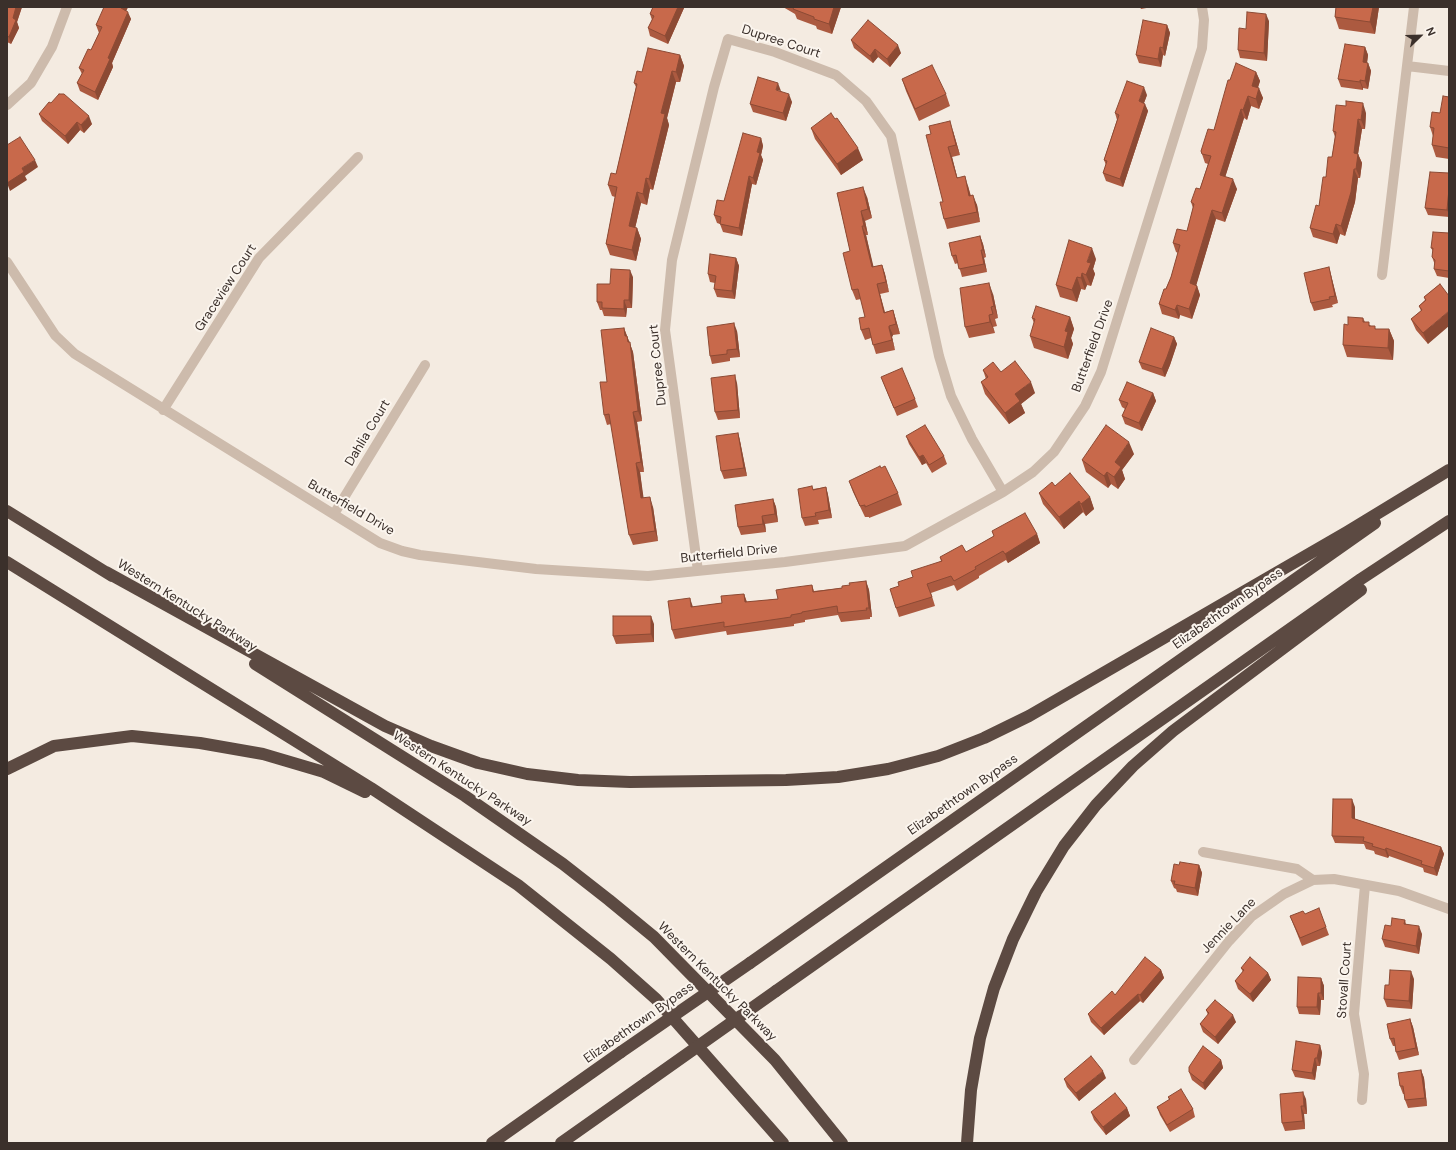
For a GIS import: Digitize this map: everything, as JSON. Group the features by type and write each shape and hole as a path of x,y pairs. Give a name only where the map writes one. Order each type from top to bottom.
{"highway":[{"path":"106,572 385,726 431,746 478,763 527,774 578,780 630,782 786,780 838,777 888,769 938,756 984,738 1029,716 1340,536 1449,470"},
{"name":"Elizabethtown Bypass","path":"492,1143 1449,470"},
{"name":"Western Kentucky Parkway","path":"7,511 465,796 563,864 660,943 775,1060 842,1143"},
{"path":"561,1143 1361,580 1449,522"},
{"path":"967,1143 971,1090 980,1038 994,988 1013,939 1036,892 1068,840 1096,805 1132,766 1173,731 1438,529"},
{"path":"7,562 428,824 518,885 617,964 656,999 783,1143"},
{"path":"7,769 54,746 132,736 200,743 263,754 324,772 428,824"}],"street":[{"path":"7,105 31,84 52,47 67,7"},
{"name":"Butterfield Drive","path":"7,262 55,334 65,346 103,373 380,543 420,555 536,569 648,576 785,562 905,546 1003,492 1033,472 1054,452 1085,406 1101,372 1202,48 1204,20 1202,7"},
{"path":"1382,275 1414,7"},
{"name":"Dupree Court","path":"698,571 665,330 672,260 714,87 728,39 775,52 836,75 866,101 891,136 939,356 951,396 972,439 1003,492"},
{"path":"1407,66 1449,72"},
{"name":"Graceview Court","path":"163,410 259,258 358,157"},
{"name":"Dahlia Court","path":"334,514 425,365"},
{"path":"1203,852 1297,869 1313,880"},
{"name":"Jennie Lane","path":"1134,1060 1224,947 1252,918 1274,900 1313,880 1334,879 1399,891 1449,910"},
{"name":"Stovall Court","path":"1362,1100 1364,1074 1354,1014 1365,885"}],"building":[{"path":"7,7 16,7 13,18 16,20 9,37 7,36"},
{"path":"104,7 122,7 121,8 128,12 108,58 110,59 95,92 77,83 84,70 79,68 88,49 91,50 102,27 96,25"},
{"path":"653,7 678,7 665,36 648,28 654,16 650,14"},
{"path":"794,7 834,7 829,24 793,9"},
{"path":"1336,7 1373,7 1370,22 1335,17"},
{"path":"1247,12 1266,14 1264,53 1238,50 1239,28 1246,29"},
{"path":"868,20 898,45 887,59 875,49 870,56 851,40"},
{"path":"1143,20 1167,25 1163,48 1160,47 1158,59 1136,55"},
{"path":"1345,44 1365,47 1363,62 1368,63 1365,81 1360,80 1360,82 1338,79"},
{"path":"648,48 680,55 676,72 672,71 661,113 665,114 649,179 646,178 643,194 637,192 629,226 637,228 632,250 606,244 617,187 608,185 611,173 616,174 637,84 634,83 637,71 642,72"},
{"path":"1236,63 1256,72 1252,86 1259,88 1256,99 1248,96 1243,110 1241,109 1220,175 1233,179 1222,213 1212,210 1190,283 1197,286 1189,309 1177,305 1175,310 1159,304 1164,289 1166,289 1171,277 1180,245 1173,243 1177,229 1187,231 1194,204 1191,202 1196,188 1200,189 1211,156 1202,154 1201,151 1208,129 1214,130 1228,80 1230,80"},
{"path":"932,65 946,94 915,109 902,79"},
{"path":"758,77 778,83 776,90 789,94 783,113 750,104"},
{"path":"1127,81 1144,87 1139,101 1145,104 1120,179 1103,173 1107,161 1104,160 1119,115 1115,113"},
{"path":"59,94 64,94 89,116 81,125 77,122 65,136 39,114 49,102 51,103"},
{"path":"1443,96 1449,97 1449,148 1432,145 1434,128 1430,127 1432,112 1440,113"},
{"path":"1346,101 1363,103 1361,120 1358,119 1354,153 1358,154 1356,169 1354,169 1351,192 1341,226 1336,224 1333,234 1310,228 1316,205 1319,206 1323,177 1326,177 1328,157 1332,157 1336,132 1333,131 1336,105 1346,106"},
{"path":"831,113 835,119 837,118 858,148 837,164 811,128"},
{"path":"950,121 956,145 948,147 957,178 965,176 969,196 973,195 977,212 944,219 940,202 943,202 926,135 931,134 929,126"},
{"path":"743,133 761,138 757,152 760,153 753,178 749,176 739,228 720,224 721,217 714,215 717,200 724,201"},
{"path":"20,137 35,160 22,168 24,172 7,183 7,145"},
{"path":"1430,172 1449,173 1447,210 1425,208"},
{"path":"863,187 868,209 861,211 864,226 862,226 872,267 882,265 886,282 877,284 884,313 893,310 896,324 889,326 892,340 873,345 869,328 861,330 859,318 865,317 858,289 852,290 843,253 850,251 837,193"},
{"path":"1433,232 1449,233 1449,271 1434,269 1435,260 1432,257 1433,248 1431,248"},
{"path":"980,236 984,264 959,269 956,255 952,256 949,243"},
{"path":"1069,240 1092,248 1087,262 1091,263 1086,275 1082,273 1081,278 1077,277 1072,290 1056,285"},
{"path":"710,254 736,258 732,291 714,289 716,276 708,274"},
{"path":"1329,267 1335,296 1329,297 1330,299 1311,303 1304,273"},
{"path":"611,269 630,270 629,300 624,300 624,309 602,308 602,302 597,302 597,284 610,284"},
{"path":"989,283 994,306 991,307 993,314 989,315 990,322 965,327 960,288"},
{"path":"1440,284 1449,296 1449,311 1423,333 1411,319 1422,310 1419,306 1426,300 1424,297"},
{"path":"1036,306 1070,317 1065,331 1068,332 1064,347 1030,336 1035,319 1032,318"},
{"path":"1348,317 1363,318 1363,322 1369,322 1369,326 1375,326 1375,329 1389,329 1388,348 1343,345 1344,324 1348,325"},
{"path":"734,323 737,349 727,350 727,354 710,356 707,327"},
{"path":"624,328 625,336 627,336 628,342 630,342 638,411 633,412 641,462 636,463 641,498 650,497 655,531 629,535 609,414 604,415 600,382 607,382 601,330"},
{"path":"1151,328 1174,337 1162,369 1139,362"},
{"path":"1015,361 1031,382 1015,394 1020,401 1005,413 981,382 988,377 983,370 993,362 1001,372"},
{"path":"902,368 915,399 894,408 881,377"},
{"path":"735,375 738,410 715,412 711,378"},
{"path":"1127,382 1153,393 1139,423 1122,416 1128,403 1119,400"},
{"path":"925,425 944,456 929,465 923,455 919,457 906,436"},
{"path":"1106,425 1129,442 1115,462 1121,467 1114,477 1107,472 1104,476 1082,460"},
{"path":"738,433 744,468 721,471 716,436"},
{"path":"880,466 881,468 885,466 898,493 865,507 865,505 860,506 849,481"},
{"path":"1070,473 1090,497 1081,504 1079,501 1059,517 1039,493 1052,482 1055,486"},
{"path":"812,486 813,490 826,487 829,510 815,513 816,516 802,518 798,489"},
{"path":"773,499 775,514 762,516 763,524 738,527 735,505"},
{"path":"1025,513 1037,534 1005,554 1003,551 975,567 976,569 954,581 951,576 927,584 932,597 896,608 890,589 899,586 898,582 913,577 911,571 942,561 940,557 962,545 966,552 994,536 992,531"},
{"path":"866,581 869,608 866,608 867,610 838,613 837,606 802,612 791,615 791,617 724,627 724,622 672,630 668,601 690,598 691,607 722,603 721,596 744,594 745,602 778,599 776,590 812,585 813,592 842,588 842,586 850,585 849,583"},
{"path":"613,616 651,616 651,634 613,636"},
{"path":"1333,799 1352,799 1352,818 1441,847 1434,868 1421,864 1422,861 1386,848 1385,850 1372,846 1373,844 1363,841 1364,837 1332,836"},
{"path":"1180,862 1199,865 1195,888 1174,884 1175,881 1171,881 1174,864 1179,865"},
{"path":"1319,908 1326,927 1300,938 1290,916 1303,911 1305,914"},
{"path":"1392,918 1405,920 1404,924 1419,926 1416,946 1382,939 1385,925 1391,926"},
{"path":"1145,957 1161,970 1140,995 1138,994 1101,1028 1088,1014 1112,991 1115,995"},
{"path":"1250,957 1268,973 1250,994 1235,981 1244,970 1241,968"},
{"path":"1390,970 1411,971 1409,1001 1384,999 1385,985 1389,985"},
{"path":"1298,977 1321,978 1321,993 1318,993 1317,1007 1297,1007"},
{"path":"1215,1000 1233,1015 1215,1037 1200,1024 1209,1013 1206,1010"},
{"path":"1410,1019 1416,1048 1396,1052 1394,1038 1390,1039 1387,1024"},
{"path":"1296,1041 1320,1045 1317,1058 1315,1058 1312,1073 1292,1070"},
{"path":"1203,1046 1221,1060 1203,1083 1189,1072 1189,1067"},
{"path":"1091,1056 1103,1071 1076,1093 1064,1079"},
{"path":"1421,1070 1425,1098 1405,1100 1403,1086 1400,1086 1398,1073"},
{"path":"1181,1089 1193,1109 1167,1125 1157,1107 1170,1099 1168,1097"},
{"path":"1303,1092 1304,1106 1301,1106 1303,1121 1282,1123 1280,1094"},
{"path":"1115,1093 1127,1108 1103,1127 1091,1112"}]}
